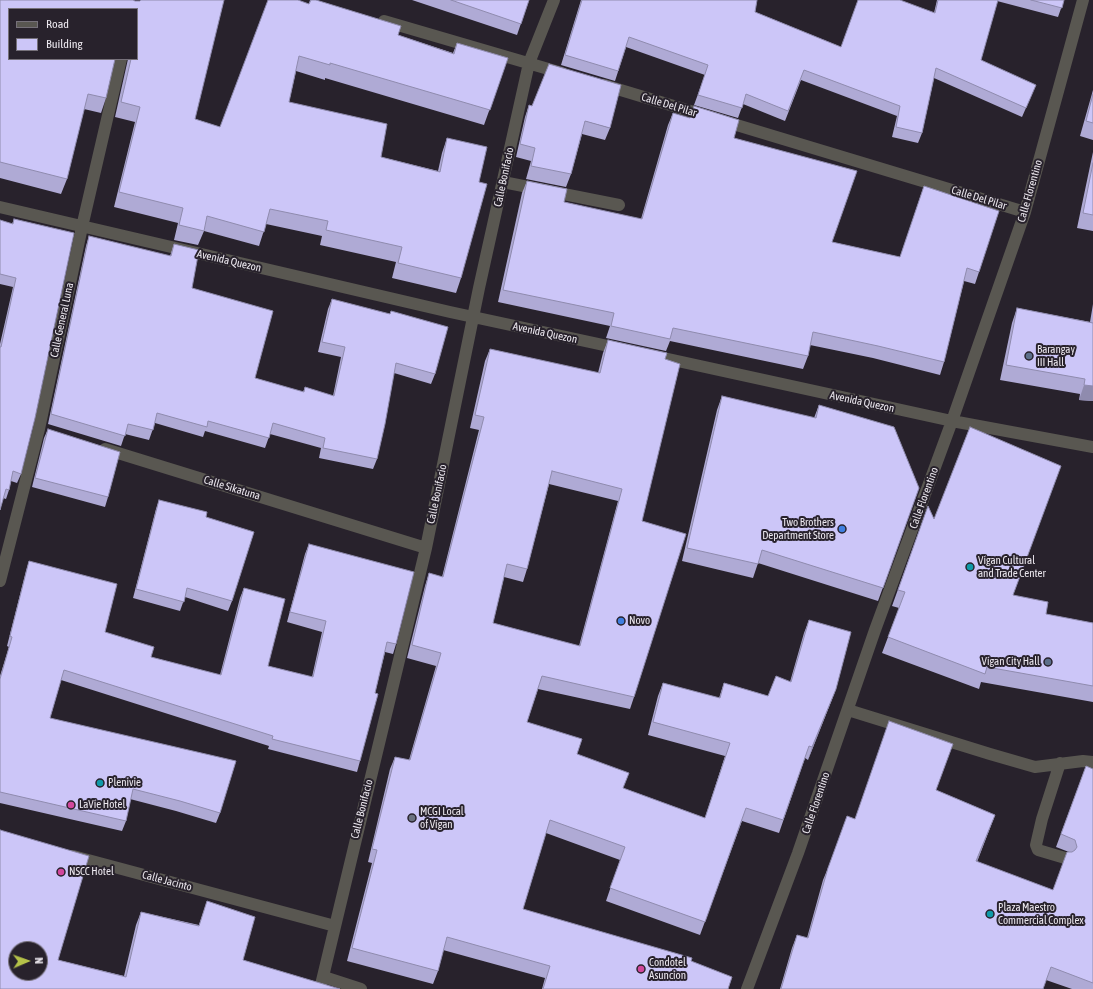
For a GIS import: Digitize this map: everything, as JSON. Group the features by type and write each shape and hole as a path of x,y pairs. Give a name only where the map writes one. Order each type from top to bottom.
{"street":[{"name":"Calle Bonifacio","path":"320,989 426,548 473,317 529,62 554,0"},
{"name":"Calle Florentino","path":"747,989 798,853 875,630 952,422 1025,212 1083,0"},
{"path":"371,17 574,76"},
{"name":"Calle General Luna","path":"0,581 43,430 82,227 121,60"},
{"name":"Calle Del Pilar","path":"590,81 1025,212"},
{"path":"502,182 619,205"},
{"name":"Avenida Quezon","path":"0,207 473,317 634,351 952,422 1093,447"},
{"name":"Calle Sikatuna","path":"92,445 426,548"},
{"path":"848,710 1035,767 1083,761 1093,762"},
{"path":"1060,763 1042,819 1036,845 1038,850 1064,858"},
{"name":"Calle Jacinto","path":"62,853 335,926"},
{"path":"324,977 361,989"}],"building":[{"path":"0,0 224,0 195,119 220,127 268,0 298,0 309,4 311,0 316,0 401,26 398,35 454,54 457,43 508,58 490,110 330,63 330,65 299,56 289,102 387,124 381,157 440,172 447,138 487,147 479,182 487,184 461,278 398,263 402,247 326,230 328,221 270,209 264,232 207,216 204,231 179,225 183,208 119,192 140,107 121,102 131,60 138,60 138,8 8,8 8,60 115,60 106,98 88,94 67,179 0,162"},
{"path":"451,0 529,0 521,24"},
{"path":"582,0 757,0 755,12 841,47 858,0 900,0 935,13 938,0 998,0 981,60 1036,85 1026,108 936,68 922,133 896,127 900,106 804,70 788,111 746,94 742,108 698,95 708,65 629,37 618,71 565,55"},
{"path":"1031,0 1064,0 1062,8"},
{"path":"549,64 621,85 610,128 585,121 571,174 531,166 535,148 520,144 529,105 532,106"},
{"path":"1093,94 1093,123 1086,121"},
{"path":"694,106 739,120 734,138 857,171 832,242 900,257 924,186 999,211 979,272 967,268 944,362 813,332 808,356 673,328 670,339 611,326 614,313 503,290 527,181 567,189 564,202 642,219 673,113 690,118"},
{"path":"1093,163 1093,215 1083,213"},
{"path":"14,219 74,233 35,418 21,474 13,471 9,490 6,489 0,510 0,347 16,278 0,274 0,220 13,224"},
{"path":"89,236 171,256 174,244 199,250 192,288 273,311 255,378 304,392 305,387 334,396 345,347 322,342 332,299 390,314 391,311 448,327 435,374 396,363 377,459 323,448 325,438 273,423 269,438 208,421 207,427 157,413 153,430 128,424 125,436 51,414"},
{"path":"1017,308 1093,323 1093,386 1084,385 1085,379 1006,365"},
{"path":"608,340 667,353 665,359 680,364 642,521 686,534 634,697 542,676 527,722 582,739 577,754 629,773 623,788 705,818 730,743 653,722 663,683 720,698 724,683 768,696 776,676 791,682 809,620 851,632 836,689 812,747 809,746 783,820 746,808 705,922 610,888 625,847 550,820 523,909 692,958 691,961 732,977 728,989 543,989 550,966 447,937 438,971 352,948 377,850 372,849 395,757 410,760 441,653 412,645 429,573 443,577 484,417 475,415 490,349 600,373","holes":["552,471 622,489 580,646 493,623 507,564 527,569"]},
{"path":"722,396 816,418 819,405 894,427 919,488 883,588 762,550 758,564 687,548"},
{"name":"Vigan Cultural and Trade Center","path":"970,427 1061,466 1013,595 1048,602 1046,614 1093,623 1093,686 987,667 985,674 888,637 905,592 898,590 928,506 934,519"},
{"path":"48,429 120,452 108,497 35,478"},
{"path":"159,500 207,512 206,517 254,532 232,601 187,588 184,602 136,589"},
{"path":"309,544 414,572 396,644 387,642 375,693 378,694 360,761 272,739 273,736 64,670 50,718 236,761 220,813 133,789 126,821 0,792 0,679 12,637 10,636 29,561 117,584 105,632 154,647 151,657 221,675 244,588 285,599 268,666 313,677 326,621 290,612"},
{"path":"889,721 953,744 936,790 995,815 976,861 1053,890 1067,852 1072,852 1077,847 1075,840 1061,834 1086,766 1093,769 1093,983 1051,967 1043,989 781,989 797,935 808,938 828,868 847,816 855,819"},
{"path":"0,830 89,856 58,960 126,977 141,912 199,926 207,901 255,917 243,960 340,989 0,989"}],"place":[{"name":"Barangay III Hall","path":"1029,356"},
{"name":"Two Brothers Department Store","path":"842,529"},
{"name":"Vigan Cultural and Trade Center","path":"970,567"},
{"name":"Novo","path":"621,621"},
{"name":"Vigan City Hall","path":"1048,662"},
{"name":"Plenivie","path":"100,783"},
{"name":"LaVie Hotel","path":"71,805"},
{"name":"MCGI Local of Vigan","path":"412,818"},
{"name":"NSCC Hotel","path":"61,872"},
{"name":"Plaza Maestro Commercial Complex","path":"990,914"},
{"name":"Condotel Asuncion","path":"641,969"}]}
